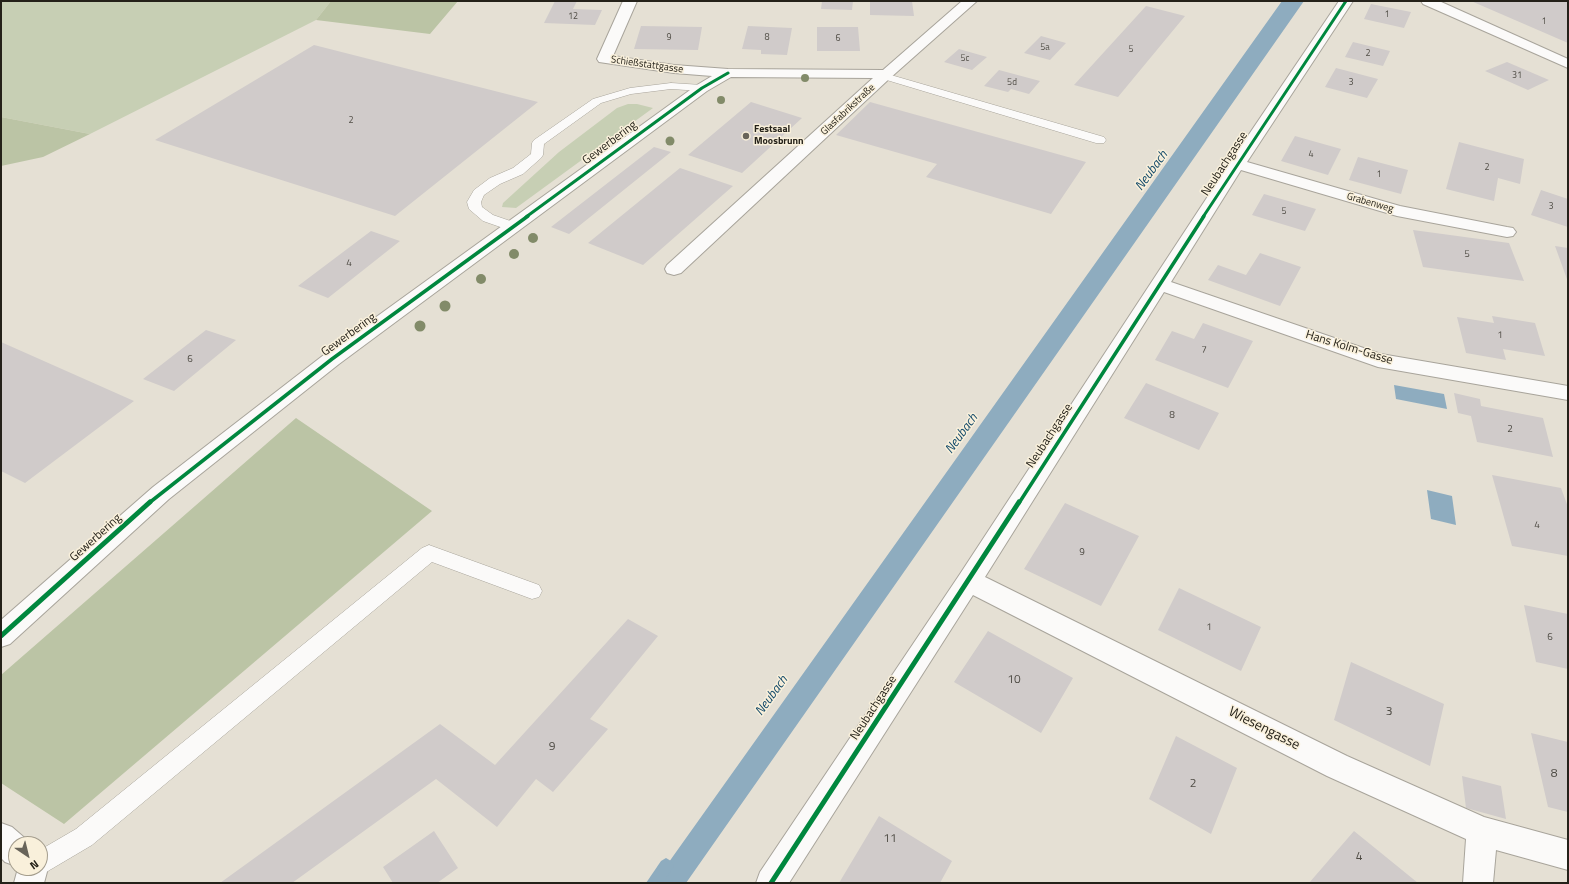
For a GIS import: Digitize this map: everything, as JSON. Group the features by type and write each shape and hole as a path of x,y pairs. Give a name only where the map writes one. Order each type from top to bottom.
{"street":[{"name":"Schießstattgasse","path":"630,1 604,59 674,70 728,74"},
{"name":"Glasfabrikstraße","path":"674,269 886,75 970,1"},
{"name":"Neubachgasse","path":"771,883 969,581 1237,164 1346,1"},
{"path":"1428,1 1568,64"},
{"name":"Gewerbering","path":"1,636 161,493 332,359 702,88 728,74 886,75"},
{"name":"Grabenweg","path":"1237,164 1396,211 1507,232"},
{"name":"Hans Kolm-Gasse","path":"1159,284 1378,360 1568,393"},
{"name":"Wiesengasse","path":"969,581 1337,766 1482,831 1568,855"},
{"path":"1478,883 1482,831"}],"lane":[{"path":"886,75 1100,140"},
{"path":"514,227 488,218 476,209 474,202 478,193 495,180 518,171 537,155 538,143 597,101 630,91 671,86 702,88"},
{"path":"48,857 84,837 429,553 532,591"}],"green space":[{"path":"1,1 331,1 316,20 90,134 1,117"},
{"path":"331,1 458,1 430,34 316,20"},
{"path":"628,104 637,104 653,108 516,208 502,207 503,203 559,152 617,108"},
{"path":"1,117 90,134 43,157 1,166"},
{"path":"296,418 432,511 64,824 1,783 1,675"}],"water":[{"path":"1282,1 1304,1 686,883 654,883"},
{"path":"1394,385 1444,394 1447,409 1396,399"},
{"path":"1427,490 1452,496 1456,525 1431,519"}],"building":[{"path":"555,1 577,1 573,9 602,10 595,25 544,23"},
{"path":"822,1 853,1 852,10 821,9"},
{"path":"870,1 912,1 914,16 870,15"},
{"path":"1471,1 1568,1 1568,43"},
{"path":"1371,4 1411,12 1404,28 1364,19"},
{"path":"1146,6 1185,16 1118,97 1074,85"},
{"path":"641,26 702,27 698,50 634,49"},
{"path":"748,26 792,28 787,55 761,54 761,50 742,49"},
{"path":"817,27 858,27 860,51 817,51"},
{"path":"1041,36 1066,43 1050,60 1024,53"},
{"path":"1353,42 1390,51 1383,66 1345,57"},
{"path":"314,45 538,102 395,216 155,140"},
{"path":"959,49 987,57 972,70 944,62"},
{"path":"1507,62 1549,80 1528,90 1485,71"},
{"path":"1336,68 1378,79 1367,98 1325,87"},
{"path":"999,70 1040,81 1029,94 1011,89 1008,92 984,86"},
{"name":"Festsaal Moosbrunn","path":"751,102 802,118 742,173 688,155"},
{"path":"870,102 1086,162 1051,214 926,177 937,164 836,135"},
{"path":"1295,136 1341,149 1328,175 1281,161"},
{"path":"1459,142 1524,159 1520,184 1498,178 1494,201 1446,189"},
{"path":"654,147 671,152 569,234 551,227"},
{"path":"1358,157 1408,170 1401,194 1349,180"},
{"path":"680,168 733,186 643,265 588,243"},
{"path":"1541,190 1568,199 1568,227 1531,215"},
{"path":"1264,194 1316,209 1305,231 1252,215"},
{"path":"1413,230 1509,243 1524,281 1423,267"},
{"path":"371,231 400,241 328,298 298,286"},
{"path":"1555,246 1568,248 1568,282"},
{"path":"1260,253 1301,267 1280,306 1208,280 1218,265 1246,275"},
{"path":"1492,316 1535,323 1545,356 1503,349 1506,360 1466,353 1457,317 1494,323"},
{"path":"1203,323 1253,341 1228,388 1155,360 1172,331 1194,339"},
{"path":"206,330 236,340 174,391 143,379"},
{"path":"1,342 134,401 25,483 1,471"},
{"path":"1146,383 1219,413 1199,450 1124,418"},
{"path":"1454,393 1480,399 1481,406 1543,418 1553,457 1477,442 1471,416 1458,413"},
{"path":"1492,475 1561,488 1568,507 1568,556 1512,546"},
{"path":"1065,503 1139,536 1101,606 1024,569"},
{"path":"1179,588 1261,627 1241,671 1158,630"},
{"path":"1524,605 1568,614 1568,669 1536,662"},
{"path":"628,619 658,636 590,719 608,729 553,792 536,779 497,827 436,779 292,883 220,883 440,724 495,765"},
{"path":"988,631 1073,678 1041,733 954,682"},
{"path":"1351,662 1444,704 1430,766 1334,720"},
{"path":"1531,733 1568,742 1568,812 1548,807"},
{"path":"1176,736 1237,768 1211,834 1149,799"},
{"path":"1462,776 1501,786 1506,819 1466,808"},
{"path":"879,816 952,861 940,883 839,883"},
{"path":"434,831 458,868 437,883 393,883 383,867"},
{"path":"1354,831 1418,883 1309,883"}],"waterway":[{"name":"Neubach","path":"654,883 666,866"}],"cycle path":[{"path":"771,883 969,581 1237,164 1346,1"},
{"path":"1,636 161,493 332,359 702,88 728,73"}],"place":[{"name":"Festsaal Moosbrunn","path":"746,136"}]}
